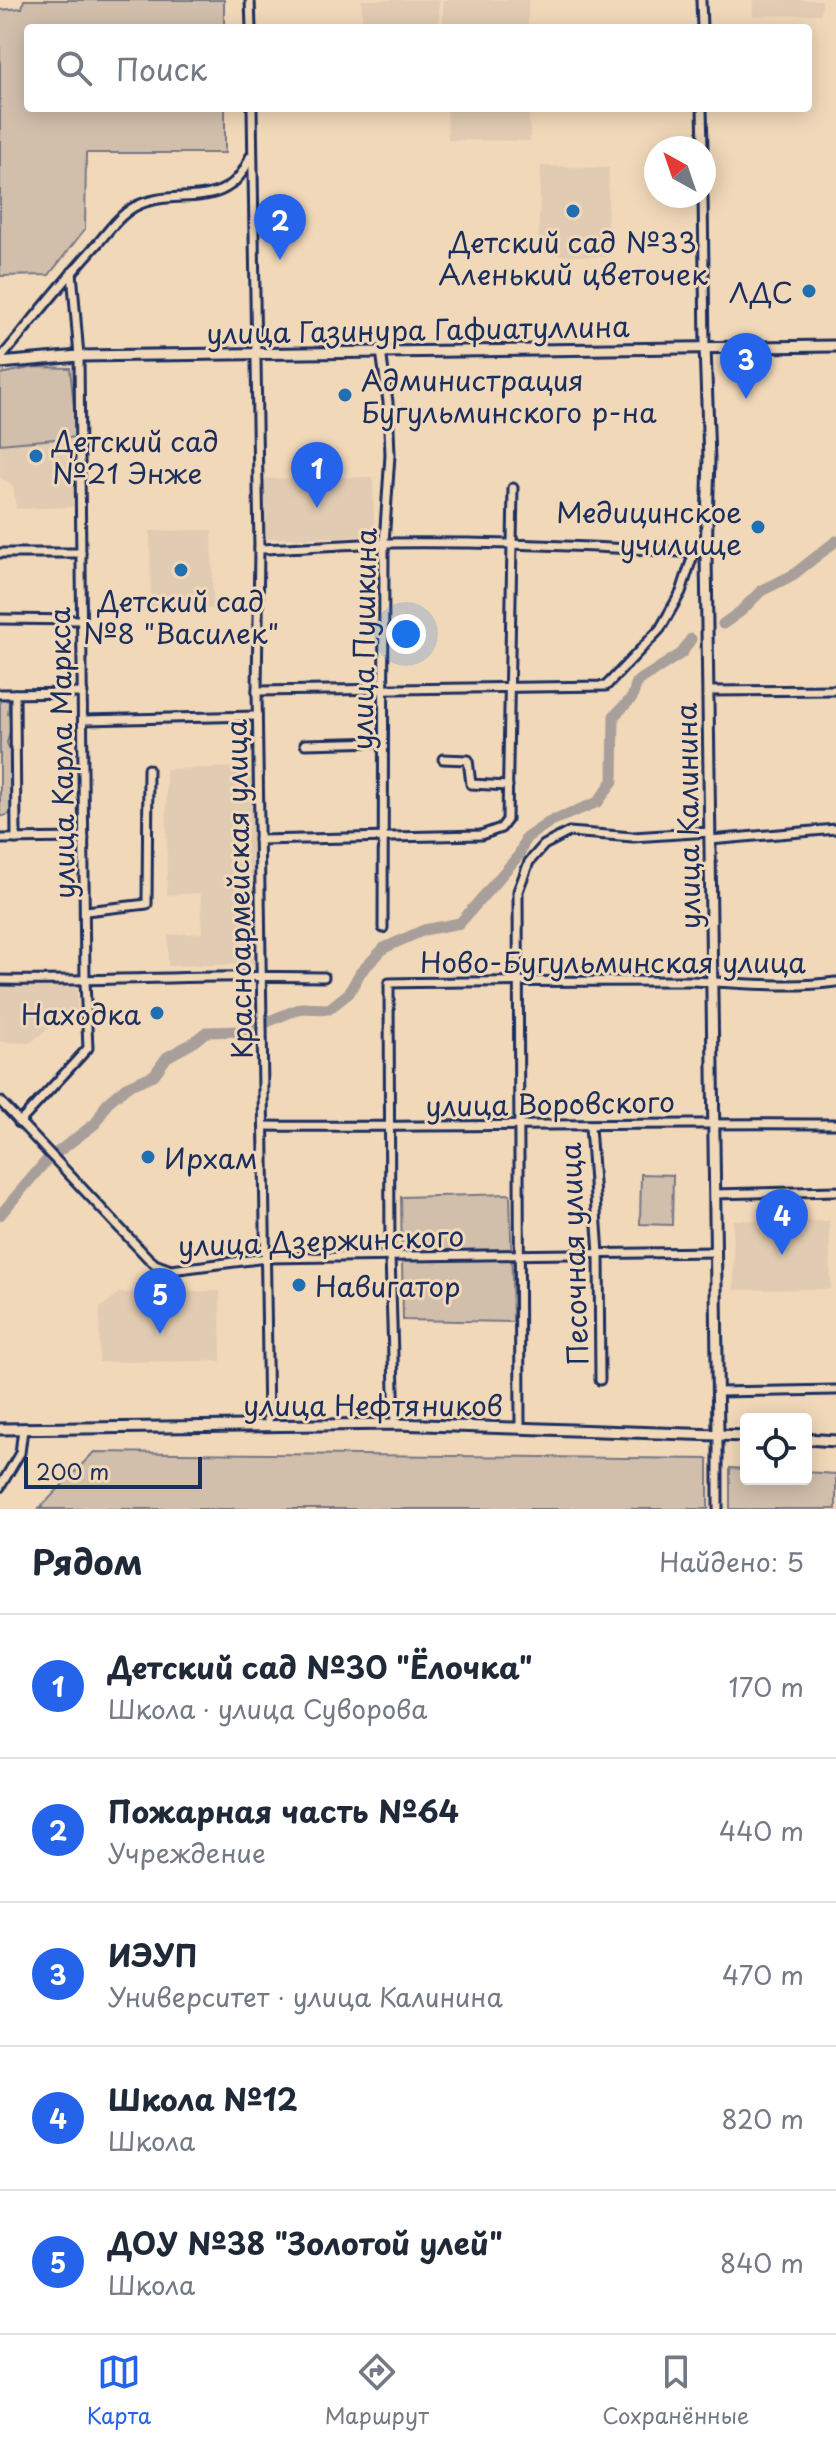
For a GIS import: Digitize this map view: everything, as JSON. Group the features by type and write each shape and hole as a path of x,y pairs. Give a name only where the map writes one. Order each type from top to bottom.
{"main road":[{"name":"улица Газинура Гафиатуллина","path":"0,361 79,356 836,346"},
{"name":"улица Калинина","path":"705,347 709,459 706,554 718,1435"},
{"name":"улица Нефтяников","path":"0,1429 395,1424 740,1436"},
{"path":"812,1439 836,1441"}],"street":[{"path":"250,0 251,24"},
{"path":"701,0 702,24"},
{"path":"0,361 72,272 132,208 153,200 210,196 236,179 248,163 252,151 252,112"},
{"path":"702,112 703,136"},
{"name":"Красноармейская улица","path":"252,151 268,1425"},
{"name":"улица Калинина","path":"703,208 705,347"},
{"name":"улица Карла Маркса","path":"19,1123 88,1048 79,356 72,272"},
{"name":"улица Пушкина","path":"381,351 388,402 390,455 384,543 383,928"},
{"path":"259,840 481,835 501,828 507,820 513,488"},
{"path":"259,549 384,543 512,544 706,554"},
{"path":"257,691 606,686 660,629 681,592 694,552"},
{"path":"0,553 81,553"},
{"path":"0,619 82,620"},
{"path":"708,691 836,690"},
{"path":"0,694 83,693"},
{"path":"15,694 16,839"},
{"path":"84,720 257,716"},
{"path":"305,744 383,742"},
{"path":"443,759 468,760 471,784 508,786"},
{"path":"86,911 147,904 148,769"},
{"path":"520,1427 518,891 529,862 544,845 569,832 633,837 836,829"},
{"path":"0,839 84,838"},
{"path":"0,980 85,981 262,975 324,977"},
{"name":"Ново-Бугульминская улица","path":"389,1127 389,983 711,981 804,986 836,982"},
{"name":"улица Дзержинского","path":"0,1101 155,1264 171,1270 266,1258 715,1252"},
{"name":"улица Воровского","path":"264,1126 836,1124"},
{"name":"Песочная улица","path":"590,1126 599,1254 600,1380"},
{"path":"389,1127 395,1424"},
{"path":"715,1194 836,1191"},
{"path":"718,1392 836,1390"},
{"path":"0,1487 20,1453 23,1429"},
{"path":"718,1435 718,1509"}],"shaded area":[{"path":"24,0 224,0 224,24 24,24 24,112 225,112 225,153 86,153 85,229 49,275 0,276 0,10 22,8"},
{"path":"362,0 439,0 439,24 362,24"},
{"path":"443,0 528,0 528,24 443,24"},
{"path":"753,0 822,0 821,14 753,16"},
{"path":"447,112 529,112 530,141 448,140"},
{"name":"Детский сад №33 Аленький цветочек","path":"541,166 609,168 606,257 538,254"},
{"path":"35,367 70,368 77,437 0,444 0,374"},
{"name":"Детский сад №21 Энже","path":"72,434 73,507 16,509 13,486 0,477 0,435"},
{"path":"373,477 374,536 261,539 260,479"},
{"name":"Детский сад №8 \"Василек\"","path":"212,530 213,609 151,610 150,531"},
{"path":"0,695 9,702 8,714 13,721 7,743 13,813 0,817"},
{"path":"252,767 255,964 168,966 168,935 202,933 201,893 167,895 166,769"},
{"path":"0,986 77,987 78,1024 53,1025 30,1043 0,1042"},
{"path":"641,1174 673,1175 672,1225 640,1224"},
{"path":"510,1194 513,1322 403,1320 401,1197"},
{"path":"733,1220 829,1221 831,1289 734,1290"},
{"path":"220,1291 221,1361 99,1362 100,1308 119,1293"},
{"path":"94,1452 708,1459 708,1509 39,1509"},
{"path":"730,1468 740,1469 740,1485 812,1485 812,1472 836,1474 836,1509 730,1509"}],"waterway":[{"path":"723,624 761,591 793,575 836,541"},
{"path":"0,1215 46,1161 96,1123 107,1103 126,1087 154,1075 167,1057 206,1032 245,1031 301,1008 329,1009 349,993 360,973 384,948 424,930 460,923 519,855 526,838 551,821 598,802 613,781 614,716 632,698 637,682 682,653 691,639"}],"place":[{"name":"Детский сад №33 Аленький цветочек","path":"573,211"},
{"name":"Пожарная часть №64","path":"280,260"},
{"name":"ЛДС","path":"809,291"},
{"name":"Администрация Бугульминского р-на","path":"345,395"},
{"name":"ИЭУП","path":"746,399"},
{"name":"Детский сад №21 Энже","path":"36,456"},
{"name":"Детский сад №30 \"Ёлочка\"","path":"317,508"},
{"name":"Медицинское училище","path":"758,527"},
{"name":"Детский сад №8 \"Василек\"","path":"181,570"},
{"name":"Находка","path":"157,1013"},
{"name":"Ирхам","path":"148,1157"},
{"name":"Школа №12","path":"782,1255"},
{"name":"Навигатор","path":"299,1285"},
{"name":"ДОУ №38 \"Золотой улей\"","path":"160,1334"}]}
